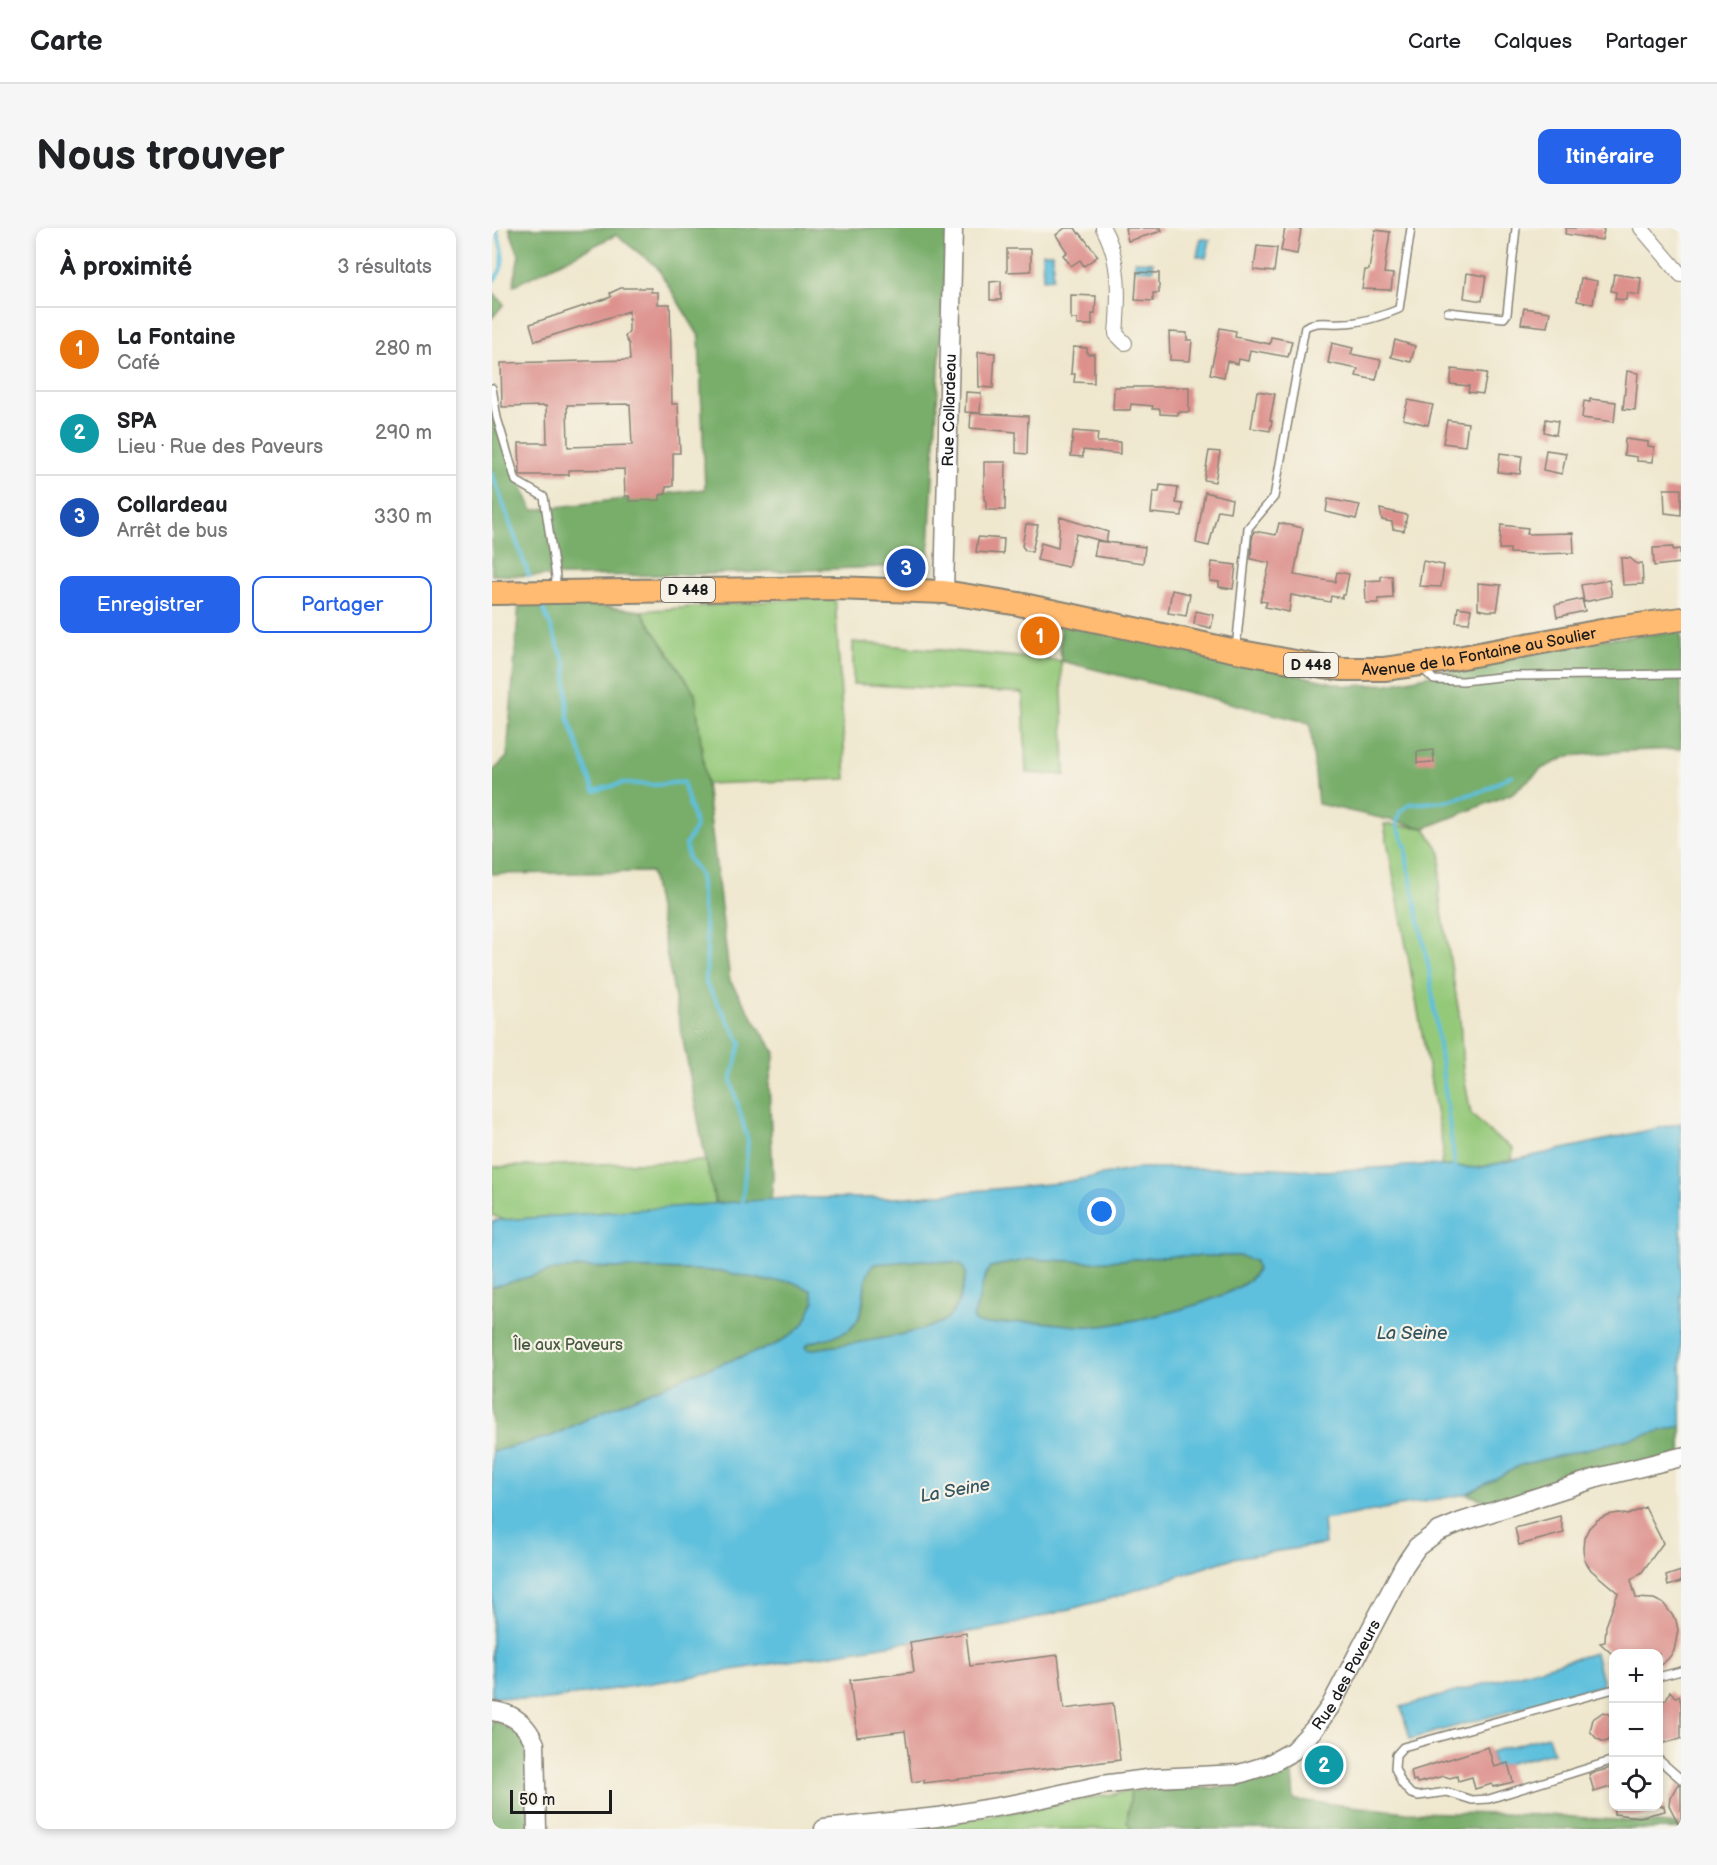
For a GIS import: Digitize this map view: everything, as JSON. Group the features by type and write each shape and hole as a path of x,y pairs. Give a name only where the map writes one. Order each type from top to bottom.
{"main road":[{"name":"Avenue de la Fontaine au Soulier","path":"492,593 835,588 944,592 1019,604 1236,651 1343,669 1384,669 1681,619"}],"street":[{"name":"Rue Collardeau","path":"944,592 953,228"},
{"path":"1103,228 1115,257 1119,295 1116,334 1125,343"},
{"path":"1647,230 1681,275"},
{"name":"Rue des Paveurs","path":"824,1829 938,1817 1020,1803 1102,1785 1155,1778 1239,1774 1268,1764 1293,1751 1314,1729 1330,1707 1404,1566 1418,1547 1437,1532 1461,1522 1597,1478 1681,1459"},
{"path":"492,1711 514,1718 530,1732 535,1744 540,1825"}],"lane":[{"path":"1236,651 1248,528 1274,497 1305,327 1315,322 1344,323 1384,315 1399,309 1411,228"},
{"path":"1448,312 1504,318 1508,314 1516,228"},
{"path":"492,388 516,482 544,497 556,577 540,592"},
{"path":"1424,663 1427,673 1434,680 1463,681 1508,676 1681,674"},
{"path":"1663,1676 1681,1671"},
{"path":"1609,1690 1403,1747 1396,1755 1395,1761 1402,1784 1411,1794 1418,1796 1448,1792 1472,1800 1489,1799 1609,1762"},
{"path":"1663,1763 1681,1779"}],"green space":[{"path":"509,228 947,228 928,565 655,575 492,575 492,402 517,474 533,510 705,489 699,336 657,267 616,235 513,286 519,255"},
{"path":"492,291 504,304 492,318"},
{"path":"835,596 846,779 705,784 695,693 641,611"},
{"path":"534,598 641,611 695,693 730,981 775,1053 769,1084 773,1177 771,1200 716,1205 651,872 492,874 492,772 507,757 519,604"},
{"path":"1059,622 1347,686 1389,684 1596,640 1681,631 1681,749 1569,756 1543,768 1511,794 1425,828 1318,804 1310,723 1061,661"},
{"path":"853,642 1061,661 1065,775 1026,773 1023,693 853,684"},
{"path":"1384,824 1425,828 1441,853 1439,894 1460,1019 1463,1071 1471,1114 1494,1136 1513,1148 1512,1160 1478,1168 1441,1166 1443,1149"},
{"path":"706,1161 716,1205 504,1220 492,1215 492,1167"},
{"path":"1177,1256 1240,1256 1255,1261 1257,1269 1248,1280 1211,1300 1116,1324 1077,1326 1030,1322 982,1324 976,1322 973,1316 984,1278 990,1267 1031,1259 1092,1262"},
{"path":"922,1260 957,1263 962,1265 966,1273 958,1302 949,1317 924,1329 904,1334 808,1350 805,1347 809,1343 847,1331 857,1321 863,1305 866,1279 874,1263"},
{"name":"Île aux Paveurs","path":"585,1267 721,1271 768,1281 790,1281 812,1290 814,1302 804,1324 773,1346 692,1374 604,1411 552,1436 492,1452 492,1287 554,1270"},
{"path":"1681,1426 1681,1454 1490,1502 1466,1494 1521,1465"},
{"path":"492,1719 519,1734 525,1746 530,1829 492,1829"},
{"path":"1291,1762 1294,1800 1407,1812 1547,1815 1681,1825 1681,1829 1132,1829 1127,1822 1131,1791 1233,1787 1257,1781"},
{"path":"1131,1791 1127,1822 1132,1829 893,1829 965,1820"}],"water":[{"path":"1201,238 1210,240 1206,258 1197,256"},
{"path":"1042,253 1053,253 1053,278 1043,279"},
{"path":"1135,261 1153,262 1153,270 1135,269"},
{"name":"La Seine","path":"1681,1123 1681,1426 1521,1465 1466,1494 1323,1520 1325,1544 1233,1558 1112,1598 1006,1626 540,1701 492,1696 492,1452 552,1436 604,1411 692,1374 773,1346 804,1324 814,1302 811,1290 790,1281 768,1281 721,1271 585,1267 554,1270 492,1287 492,1221 788,1198 897,1198 1059,1183 1141,1168 1273,1168 1324,1171 1425,1165 1478,1168","holes":["1177,1256 1240,1256 1255,1261 1257,1270 1248,1281 1211,1300 1116,1324 1101,1326 1030,1322 982,1324 976,1322 973,1317 984,1278 990,1267 1031,1259 1092,1262","922,1260 957,1263 962,1265 966,1273 958,1302 949,1317 924,1329 905,1334 808,1350 805,1347 809,1343 847,1331 856,1322 860,1314 866,1280 874,1264"]},
{"path":"1595,1653 1603,1685 1410,1739 1401,1707"},
{"path":"1548,1736 1553,1752 1494,1767 1490,1752"}],"building":[{"path":"1065,228 1075,228 1098,256 1084,266 1080,260 1071,266 1063,255 1067,252 1056,235"},
{"path":"1125,228 1161,228 1162,231 1128,241"},
{"path":"1285,228 1301,229 1297,254 1281,251"},
{"path":"1566,228 1601,228 1604,230 1602,240 1565,234"},
{"path":"1375,230 1390,232 1384,273 1393,274 1391,290 1362,289 1365,270 1369,270"},
{"path":"1257,246 1277,248 1274,272 1254,270"},
{"path":"1007,249 1031,249 1031,271 1007,272"},
{"path":"1137,272 1159,273 1159,293 1153,293 1153,301 1135,300"},
{"path":"1467,273 1486,276 1482,301 1464,298"},
{"path":"1614,274 1641,278 1639,295 1627,293 1626,300 1615,299 1616,292 1611,291"},
{"path":"1581,278 1597,281 1593,304 1577,301"},
{"path":"1001,281 1001,300 990,300 990,282"},
{"path":"621,288 651,288 651,292 658,292 658,304 670,304 672,404 678,404 680,453 673,453 673,486 666,487 666,494 660,495 660,500 629,501 629,496 625,496 624,469 569,470 569,475 520,475 519,443 547,443 546,406 502,407 501,363 630,360 629,344 625,337 629,331 629,311 535,341 530,324 611,297 610,293","holes":["630,404 632,445 568,447 567,405"]},
{"path":"1071,295 1096,296 1092,325 1077,325 1077,319 1071,319"},
{"path":"1524,308 1550,312 1547,327 1521,324"},
{"path":"1220,328 1236,331 1235,337 1270,344 1271,337 1292,341 1288,357 1250,350 1248,361 1239,359 1238,364 1227,361 1224,377 1210,374"},
{"path":"1169,332 1187,333 1187,340 1192,340 1190,361 1170,360"},
{"path":"1395,340 1415,346 1411,362 1391,357"},
{"path":"1332,343 1353,348 1351,354 1381,360 1376,380 1356,376 1358,369 1328,363"},
{"path":"1073,347 1087,348 1087,354 1094,354 1094,383 1074,382 1075,374 1071,374"},
{"path":"978,352 995,353 993,388 979,387"},
{"path":"1452,369 1487,373 1483,394 1468,392 1469,386 1450,384"},
{"path":"1627,371 1638,373 1635,410 1623,409"},
{"path":"1114,387 1189,387 1189,412 1178,412 1178,415 1160,414 1160,409 1152,409 1153,406 1131,404 1130,410 1113,410"},
{"path":"1257,391 1275,394 1270,431 1251,428"},
{"path":"966,392 981,393 980,413 965,412"},
{"path":"1590,399 1616,402 1614,422 1582,418 1584,401 1590,402"},
{"path":"1408,400 1433,405 1428,425 1403,419"},
{"path":"971,413 1028,416 1027,454 1016,453 1016,432 970,428"},
{"path":"1546,419 1558,421 1556,435 1544,432"},
{"path":"1447,420 1468,423 1465,446 1443,443"},
{"path":"1073,431 1098,433 1097,442 1120,442 1120,454 1083,450 1083,457 1071,456"},
{"path":"1625,439 1648,442 1648,446 1654,447 1653,462 1637,461 1637,457 1624,455"},
{"path":"1546,450 1566,453 1562,474 1543,470"},
{"path":"1209,451 1220,452 1215,482 1204,480"},
{"path":"1500,453 1522,456 1520,474 1498,472"},
{"path":"984,462 1006,462 1005,510 986,510"},
{"path":"1160,485 1178,487 1176,503 1183,504 1182,516 1151,513 1153,492 1159,492"},
{"path":"1664,489 1681,489 1681,515 1665,513"},
{"path":"1205,492 1232,499 1230,512 1218,510 1209,546 1196,543"},
{"path":"1328,499 1360,505 1356,519 1326,512"},
{"path":"1380,509 1407,515 1404,531 1393,529 1392,522 1382,520"},
{"path":"1060,517 1108,532 1106,542 1076,534 1068,567 1037,560 1041,543 1058,548"},
{"path":"1279,523 1303,528 1294,575 1335,582 1337,572 1349,574 1345,595 1342,595 1342,598 1331,596 1330,602 1291,595 1289,612 1265,607 1267,602 1260,601 1270,563 1251,559 1252,540 1254,531 1276,535"},
{"path":"1026,524 1038,525 1032,552 1025,550 1022,546"},
{"path":"1501,525 1528,528 1527,534 1573,533 1574,553 1510,553 1510,549 1499,549"},
{"path":"978,537 1004,539 1003,554 976,552"},
{"path":"1097,541 1145,547 1143,563 1094,556"},
{"path":"1673,547 1673,550 1680,549 1680,563 1654,566 1653,548"},
{"path":"1621,558 1630,558 1637,564 1642,563 1643,584 1623,585"},
{"path":"1423,561 1444,565 1441,587 1419,586"},
{"path":"1212,562 1236,565 1233,589 1219,587 1219,582 1210,581"},
{"path":"1381,576 1392,576 1393,598 1378,599 1378,603 1366,603 1365,581 1381,580"},
{"path":"1609,580 1612,596 1584,602 1581,585"},
{"path":"1478,583 1501,585 1497,611 1478,609"},
{"path":"1172,590 1190,594 1186,616 1168,613"},
{"path":"1582,599 1585,611 1557,617 1555,605"},
{"path":"1458,607 1471,609 1469,623 1456,622"},
{"path":"1196,611 1214,615 1211,628 1194,624"},
{"path":"1024,623 1055,626 1055,643 1045,643 1044,649 1025,649"},
{"path":"1433,750 1434,762 1417,763 1417,752"},
{"path":"1645,1507 1663,1543 1642,1572 1631,1580 1636,1598 1654,1599 1664,1604 1676,1620 1678,1630 1674,1651 1663,1663 1663,1649 1609,1649 1609,1651 1600,1643 1605,1642 1606,1626 1618,1593 1591,1570 1585,1561 1584,1538 1589,1528 1597,1520 1619,1513 1628,1515"},
{"path":"1560,1516 1564,1533 1519,1545 1515,1528"},
{"path":"1681,1571 1681,1582 1668,1586 1666,1576"},
{"path":"966,1633 970,1666 1058,1655 1064,1709 1113,1703 1120,1760 924,1783 924,1780 912,1782 905,1731 857,1737 850,1680 914,1672 910,1642"},
{"path":"1670,1691 1675,1697 1679,1696 1681,1739 1663,1743 1663,1701 1666,1700"},
{"path":"1603,1712 1609,1714 1609,1740 1605,1742 1597,1739 1590,1731 1593,1719"},
{"path":"1488,1747 1494,1767 1508,1763 1513,1782 1493,1787 1492,1784 1475,1789 1472,1777 1458,1781 1457,1776 1450,1778 1444,1776 1417,1783 1416,1780 1413,1781 1411,1771"},
{"path":"1316,1752 1329,1752 1329,1758 1335,1759 1335,1772 1316,1771"},
{"path":"1609,1768 1609,1788 1594,1792 1589,1774"},
{"path":"1678,1784 1681,1785 1681,1829 1669,1805 1670,1798"},
{"path":"1663,1806 1665,1811 1640,1817 1614,1814 1614,1811 1663,1811"}],"waterway":[{"path":"492,282 501,269 503,256 496,228"},
{"path":"492,473 529,576"},
{"path":"542,605 566,665 568,717 594,791 623,783 655,785 683,782 696,827 686,844 688,858 700,875 707,947 706,983 741,1043 731,1080 748,1141 742,1205"},
{"path":"1453,1170 1455,1167 1429,969 1406,847 1397,825 1400,812 1410,804 1446,801 1483,791 1512,775"}],"place":[{"name":"Collardeau","path":"906,568"},
{"name":"La Fontaine","path":"1040,636"},
{"name":"SPA","path":"1324,1765"}]}
